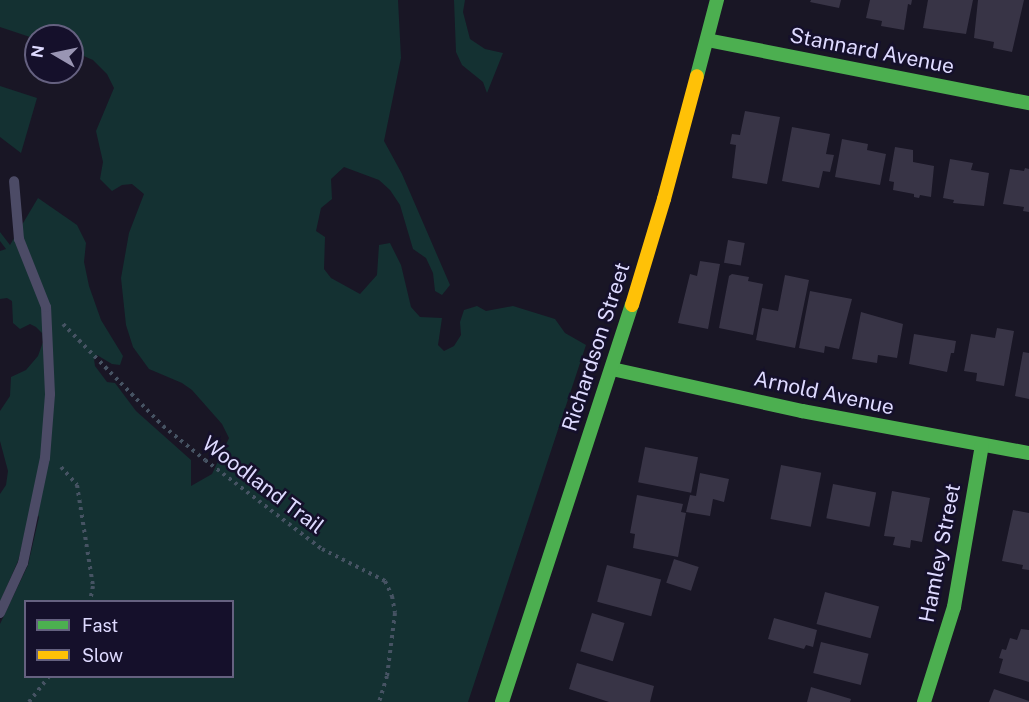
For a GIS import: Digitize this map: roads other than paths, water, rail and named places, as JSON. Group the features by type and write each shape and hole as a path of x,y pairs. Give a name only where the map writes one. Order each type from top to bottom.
{"street":[{"name":"Richardson Street","path":"502,702 612,369 664,199 717,0"},
{"name":"Stannard Avenue","path":"707,40 1029,103"},
{"name":"Arnold Avenue","path":"612,369 802,411 1029,453"},
{"name":"Hamley Street","path":"924,702 954,607 982,445"}],"lane":[{"path":"0,613 23,563 45,458 50,394 46,307 19,239 14,181"}]}
